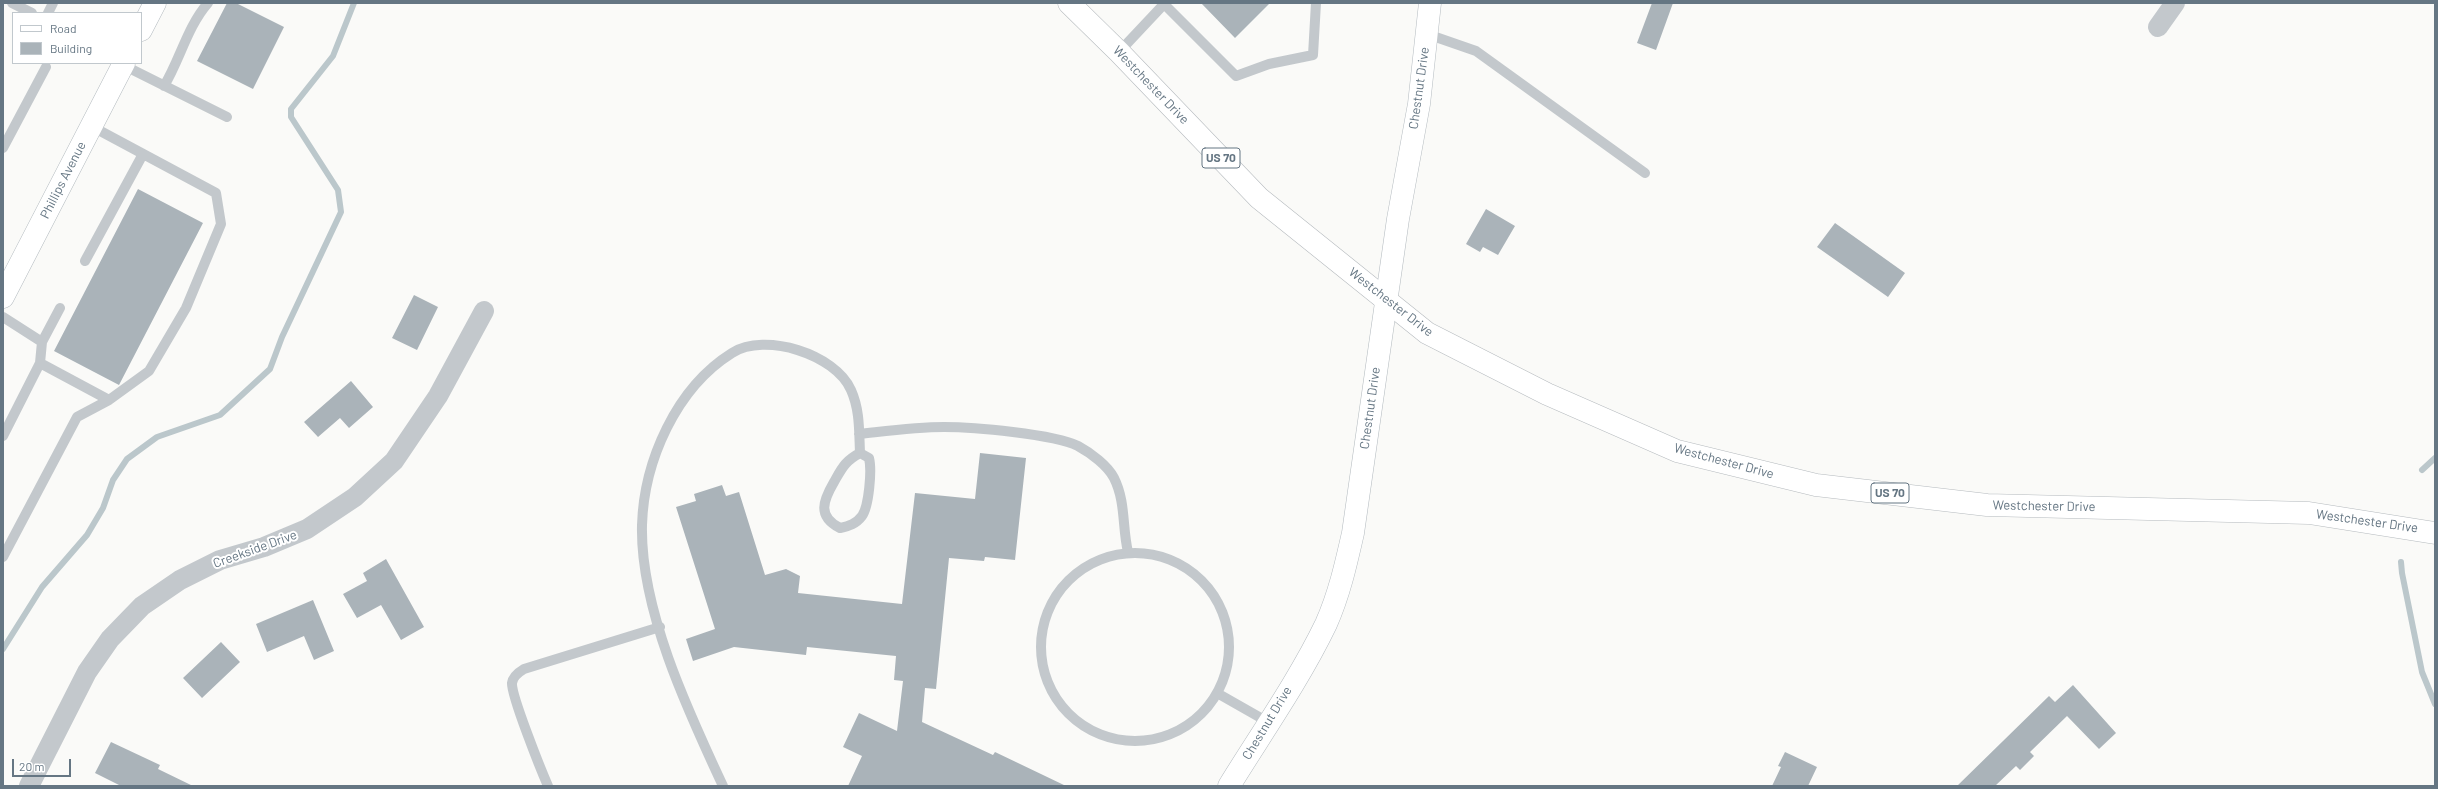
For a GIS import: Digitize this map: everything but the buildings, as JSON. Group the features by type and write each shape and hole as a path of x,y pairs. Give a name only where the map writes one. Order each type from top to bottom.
{"main road":[{"path":"142,28 155,3"},
{"name":"Westchester Drive","path":"1069,3 1119,52 1259,198 1427,333 1547,394 1670,448 1816,485 1987,505 2309,513 2435,533"},
{"name":"Chestnut Drive","path":"1229,786 1326,624 1342,578 1353,533 1386,299 1418,104 1430,3"},
{"name":"Phillips Avenue","path":"3,297 123,64"}],"street":[{"path":"2158,28 2175,3"},
{"name":"Creekside Drive","path":"29,786 87,672 110,639 142,606 180,580 220,560 264,547 307,529 355,497 394,461 438,396 484,311"}],"lane":[{"path":"12,3 30,12"},
{"path":"48,12 53,3"},
{"path":"164,86 175,68 182,48 201,11 208,3"},
{"path":"1119,52 1164,4 1236,76 1269,64 1313,55 1316,3"},
{"path":"1427,34 1476,51 1645,173"},
{"path":"123,64 227,117"},
{"path":"3,148 46,67"},
{"path":"3,557 77,417 109,400 149,371 186,308 222,224 216,193 91,126"},
{"path":"85,261 143,154"},
{"path":"3,436 40,363 42,342 60,308"},
{"path":"3,317 42,342"},
{"path":"723,786 689,710 660,627 644,559 642,524 647,477 663,436 687,396 712,368 733,352 760,345 795,348 827,362 850,388 859,416 860,453"},
{"path":"40,363 109,400"},
{"path":"859,434 943,427 970,428 1051,439 1077,446 1094,456 1114,477 1123,503 1128,552"},
{"path":"860,453 869,458 871,466 866,502 862,516 852,526 840,528 831,524 824,512 825,499 847,460 860,453"},
{"path":"1128,552 1158,554 1185,566 1208,586 1223,612 1230,642 1226,672 1217,693 1214,699 1193,722 1167,736 1137,742 1105,738 1085,729 1067,715 1055,698 1042,668 1041,636 1044,616 1053,599 1069,579 1096,560 1128,552"},
{"path":"548,786 516,699 512,682 516,674 524,669 660,627"},
{"path":"1217,693 1268,722"}],"waterway":[{"path":"3,649 42,587 87,535 103,508 113,480 127,459 157,437 220,415 270,369 282,337 341,212 338,190 291,117 291,109 333,56 354,3"},
{"path":"2422,470 2435,458"},
{"path":"2401,562 2422,672 2435,704"}]}
